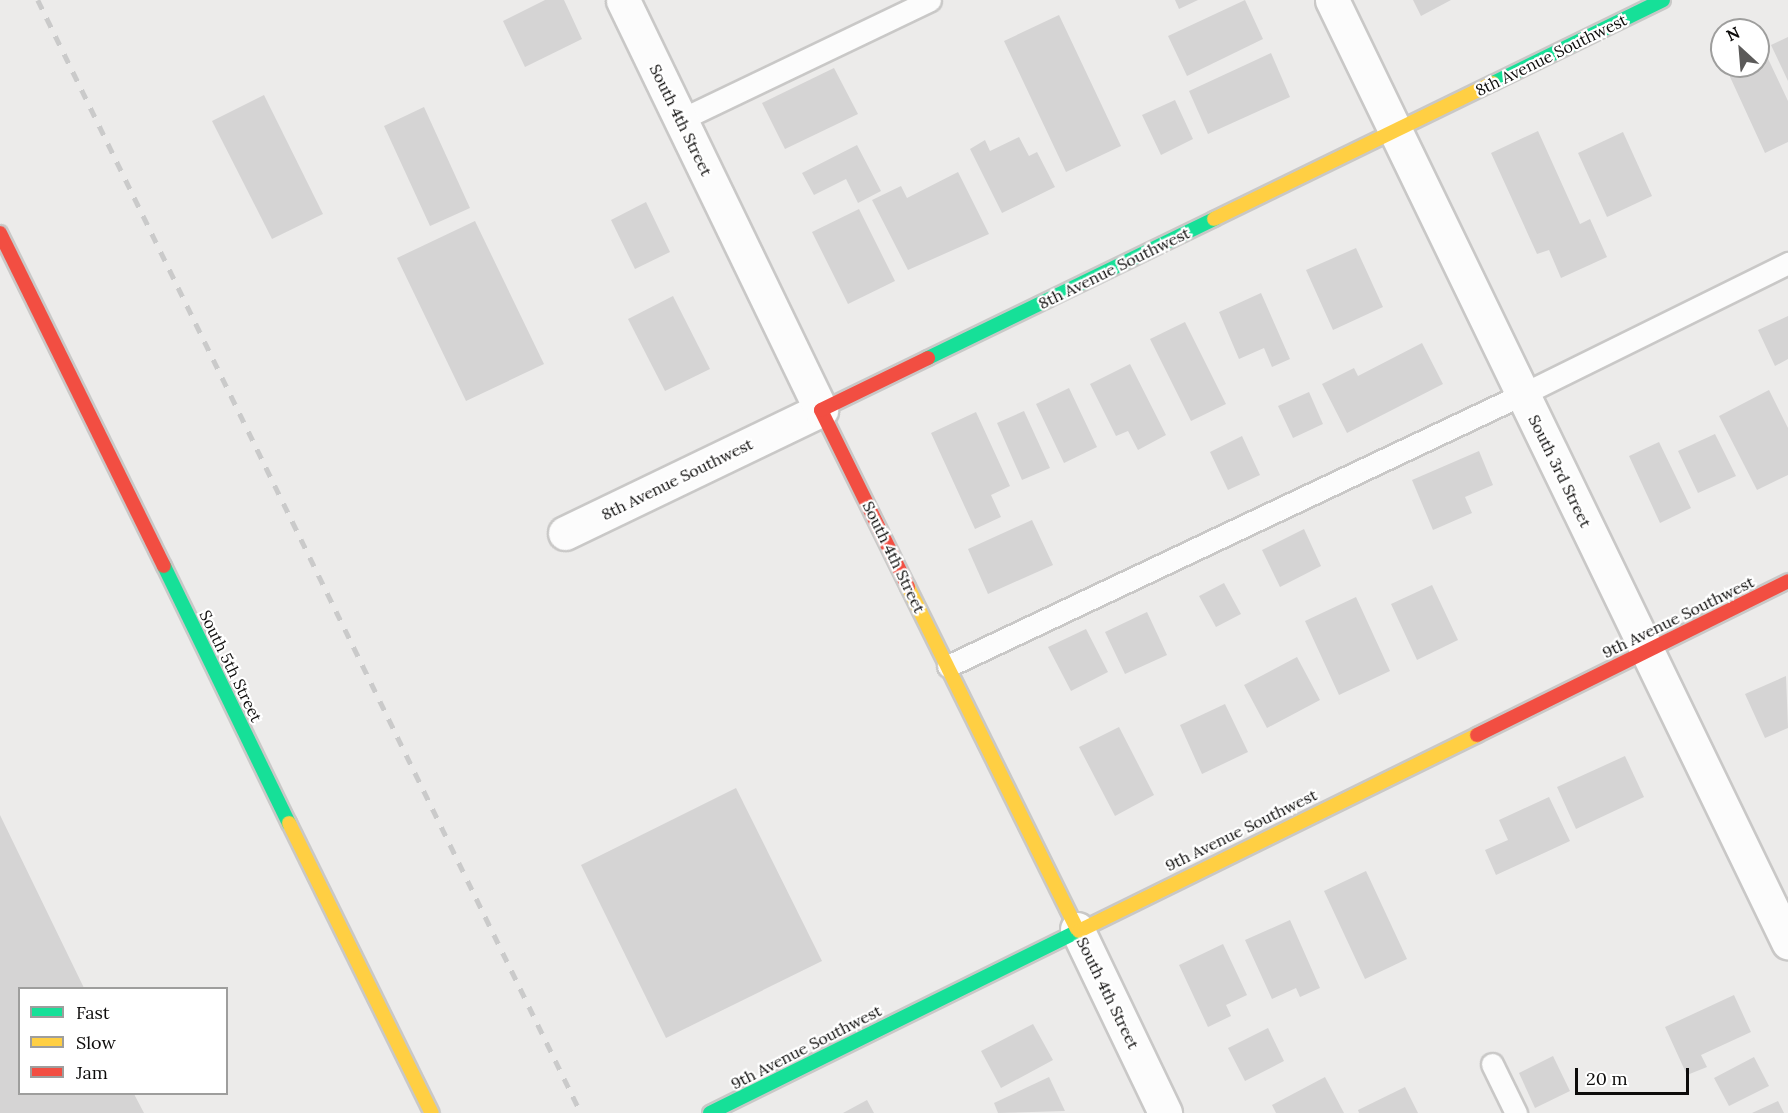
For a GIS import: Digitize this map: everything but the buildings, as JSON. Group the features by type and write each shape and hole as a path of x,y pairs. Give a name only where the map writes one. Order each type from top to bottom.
{"street":[{"name":"South 4th Street","path":"623,0 1165,1113"},
{"name":"South 3rd Street","path":"1332,0 1788,942"},
{"name":"8th Avenue Southwest","path":"565,533 1663,0"},
{"name":"South 5th Street","path":"0,233 432,1113"},
{"name":"9th Avenue Southwest","path":"710,1113 1077,929 1788,581"}],"lane":[{"path":"680,120 930,0"},
{"path":"948,666 1523,394 1788,264"},
{"path":"1492,1064 1516,1113"}],"railway":[{"path":"38,0 581,1113"}],"traffic: fast":[{"path":"1493,83 1663,0"},
{"path":"928,358 1214,219"},
{"path":"164,566 289,823"},
{"path":"710,1113 1079,931"}],"traffic: slow":[{"path":"1214,219 1493,83"},
{"path":"908,587 1077,929"},
{"path":"1079,931 1477,735"},
{"path":"289,823 432,1113"}],"traffic: jam":[{"path":"0,233 164,566"},
{"path":"908,587 821,410 928,358"},
{"path":"1477,735 1788,581"}]}
